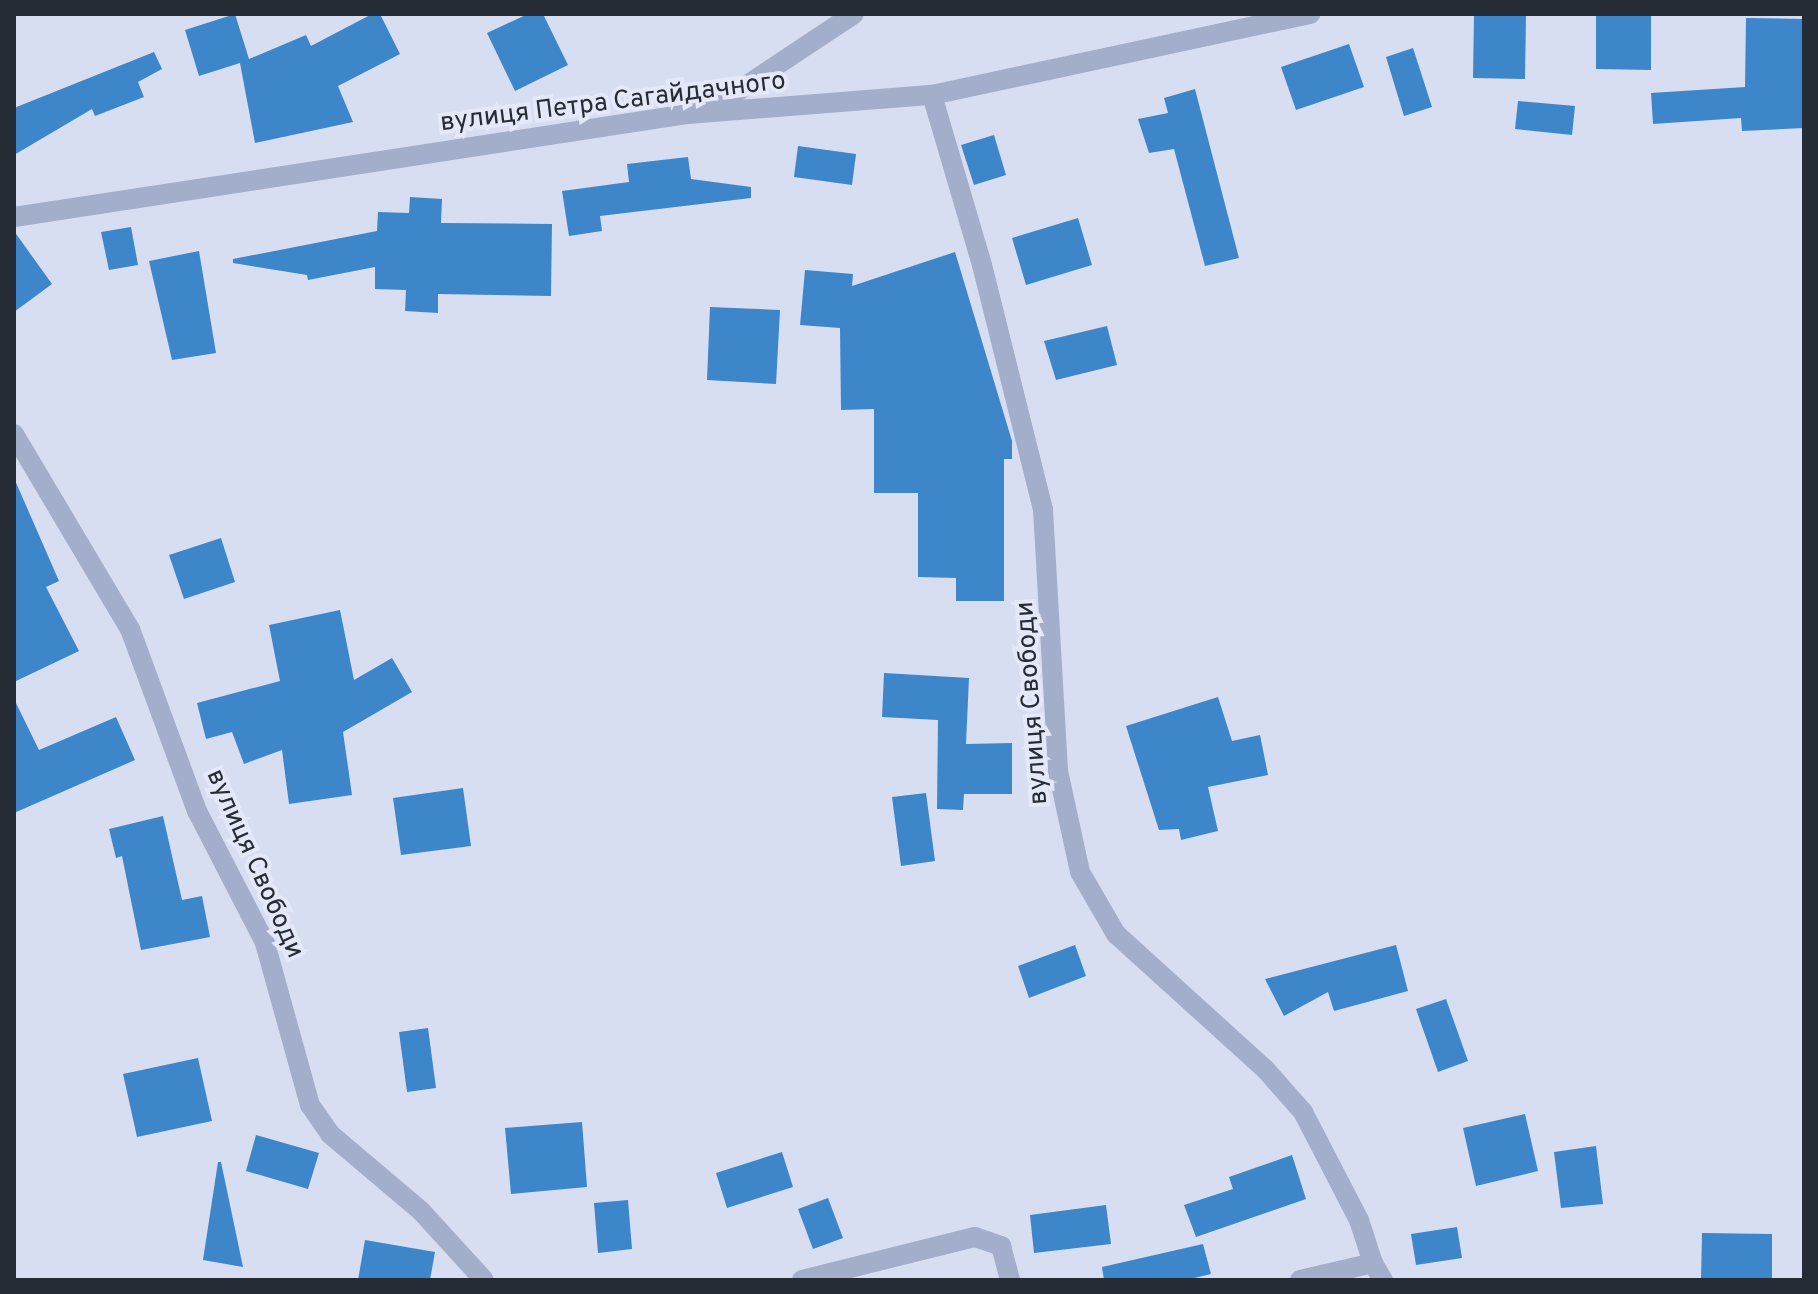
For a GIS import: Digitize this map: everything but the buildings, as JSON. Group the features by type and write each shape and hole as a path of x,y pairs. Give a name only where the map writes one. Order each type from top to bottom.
{"street":[{"path":"688,114 738,91 854,14"},
{"name":"вулиця Петра Сагайдачного","path":"14,217 688,114 932,95 1310,14"},
{"name":"вулиця Свободи","path":"932,95 982,265 1043,510 1058,771 1080,872 1116,934 1266,1070 1303,1112 1359,1220 1378,1272 1300,1280"},
{"name":"вулиця Свободи","path":"14,434 130,629 197,811 265,943 310,1105 330,1134 421,1211 484,1280"},
{"path":"802,1280 975,1237 1001,1246 1010,1280"}]}
